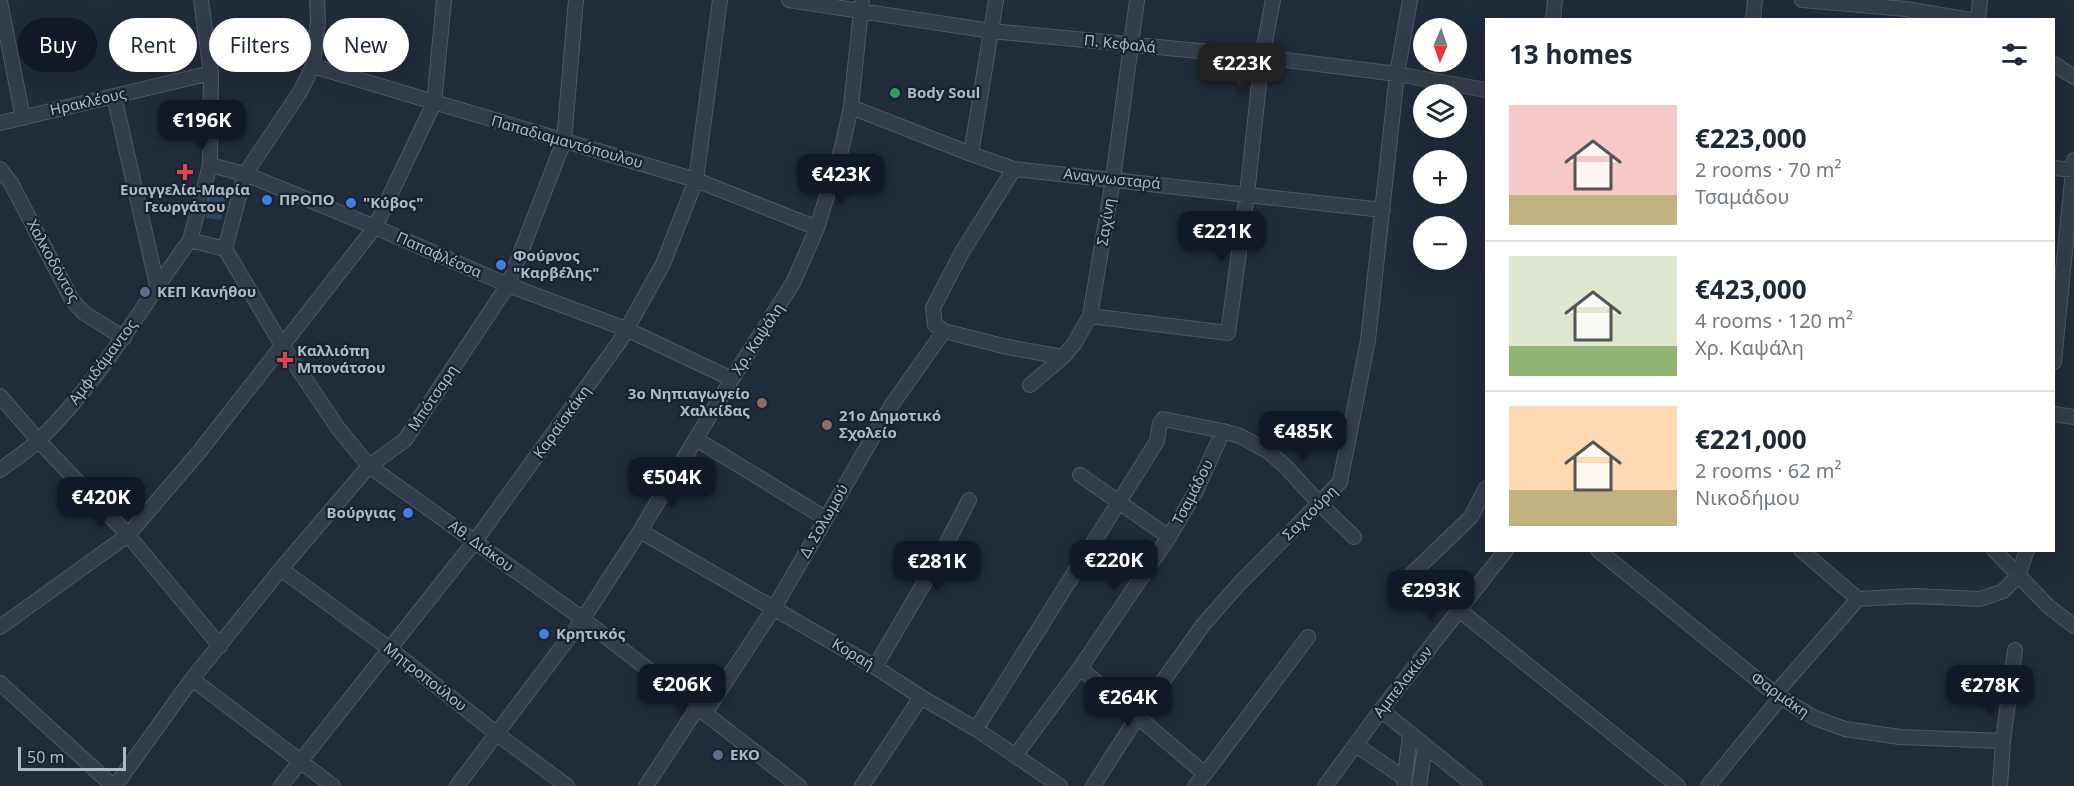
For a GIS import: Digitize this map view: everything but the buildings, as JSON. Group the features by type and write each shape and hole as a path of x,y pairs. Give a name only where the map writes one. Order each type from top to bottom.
{"street":[{"path":"201,0 211,73 210,165 190,240 225,249 245,174 300,92 313,66 318,19 317,0"},
{"path":"0,627 128,535 200,452 375,227 434,103 444,0"},
{"name":"Μπότσαρη","path":"114,786 192,679 281,569 369,466 405,440 508,285 564,141 576,0"},
{"name":"Καραϊσκάκη","path":"281,786 475,541 620,341 663,264 696,180 720,0"},
{"name":"Π. Κεφαλά","path":"789,0 861,5 991,31 1262,57 1397,74 1485,90"},
{"path":"971,154 996,0"},
{"name":"Σαχίνη","path":"1030,385 1063,357 1074,344 1090,316 1113,179 1137,0"},
{"path":"1090,316 1228,333 1247,194 1262,57 1273,0"},
{"name":"Σαχτούρη","path":"1093,786 1138,716 1203,625 1239,584 1340,482 1368,340 1397,74 1410,0"},
{"path":"1553,18 1555,0"},
{"path":"1753,18 1755,0"},
{"path":"1803,0 1905,10 1957,18"},
{"path":"1978,18 1980,0"},
{"path":"0,2 23,118"},
{"name":"Χρ. Καψάλη","path":"457,786 583,619 793,283 817,228 842,147 851,107 861,5"},
{"path":"2055,65 2074,77"},
{"name":"Παπαδιαμαντόπουλου","path":"313,66 696,180 817,228"},
{"name":"Ηρακλέους","path":"0,123 211,73"},
{"path":"114,96 157,285"},
{"name":"Αναγνωσταρά","path":"851,107 1014,169 1383,210"},
{"name":"Παπαφλέσσα","path":"210,165 245,174 508,285 626,329 732,379"},
{"path":"2055,168 2074,167 2055,354"},
{"name":"Χαλκοδόντος","path":"0,169 11,183 72,300 84,313 124,338"},
{"name":"Δ. Σολωμού","path":"646,786 774,608 891,406 940,328 933,308 968,243 1014,169"},
{"name":"Αμφιδάμαντος","path":"0,470 39,441 73,404 124,338 157,285 190,240"},
{"name":"Αθ. Διάκου","path":"225,249 282,345 338,428 369,466 583,619 799,786"},
{"path":"940,328 1007,347 1063,357"},
{"path":"0,396 128,535 220,645"},
{"path":"2055,414 2074,417"},
{"path":"976,729 1157,441 1163,418 1240,436 1269,452 1354,537"},
{"name":"Τσαμάδου","path":"1015,756 1080,668 1169,537 1196,493 1223,431"},
{"path":"696,439 825,518"},
{"path":"1080,475 1169,537"},
{"path":"1396,589 1471,517 1485,490"},
{"path":"875,667 940,556 969,500"},
{"name":"Κοραή","path":"640,531 875,667 976,729 1060,786"},
{"name":"Αμπελακίων","path":"1325,786 1381,710 1504,552"},
{"name":"Φαρμάκη","path":"1600,552 1778,696 1815,718 1845,729 1900,736 2003,741"},
{"path":"1803,552 1858,599 1913,596 1980,599 2003,591 2018,576 2026,552"},
{"path":"1996,552 2048,606 2074,626"},
{"name":"Μητροπούλου","path":"281,569 390,649 496,734 567,786"},
{"path":"1708,786 1858,599"},
{"path":"1459,610 1678,786"},
{"path":"1196,786 1308,637"},
{"path":"2000,786 2003,741 2015,650"},
{"path":"1080,668 1205,774"},
{"path":"192,679 333,786"},
{"path":"0,683 114,786"},
{"path":"862,786 921,697"},
{"path":"1381,710 1472,785"},
{"path":"1404,782 1410,735"},
{"path":"1356,745 1404,782"},
{"path":"1419,786 1425,747"}],"water":[{"path":"210,191 226,194 221,220 206,218"}],"place":[{"name":"Body Soul","path":"895,93"},
{"name":"Ευαγγελία-Μαρία Γεωργάτου","path":"185,172"},
{"name":"ΠΡΟΠΟ","path":"267,200"},
{"name":"\"Κύβος\"","path":"351,203"},
{"name":"Φούρνος \"Καρβέλης\"","path":"501,265"},
{"name":"ΚΕΠ Κανήθου","path":"145,292"},
{"name":"Καλλιόπη Μπονάτσου","path":"285,360"},
{"name":"3ο Νηπιαγωγείο Χαλκίδας","path":"762,403"},
{"name":"21ο Δημοτικό Σχολείο","path":"827,425"},
{"name":"Βούργιας","path":"408,513"},
{"name":"Κρητικός","path":"544,634"},
{"name":"ΕΚΟ","path":"718,755"}]}
